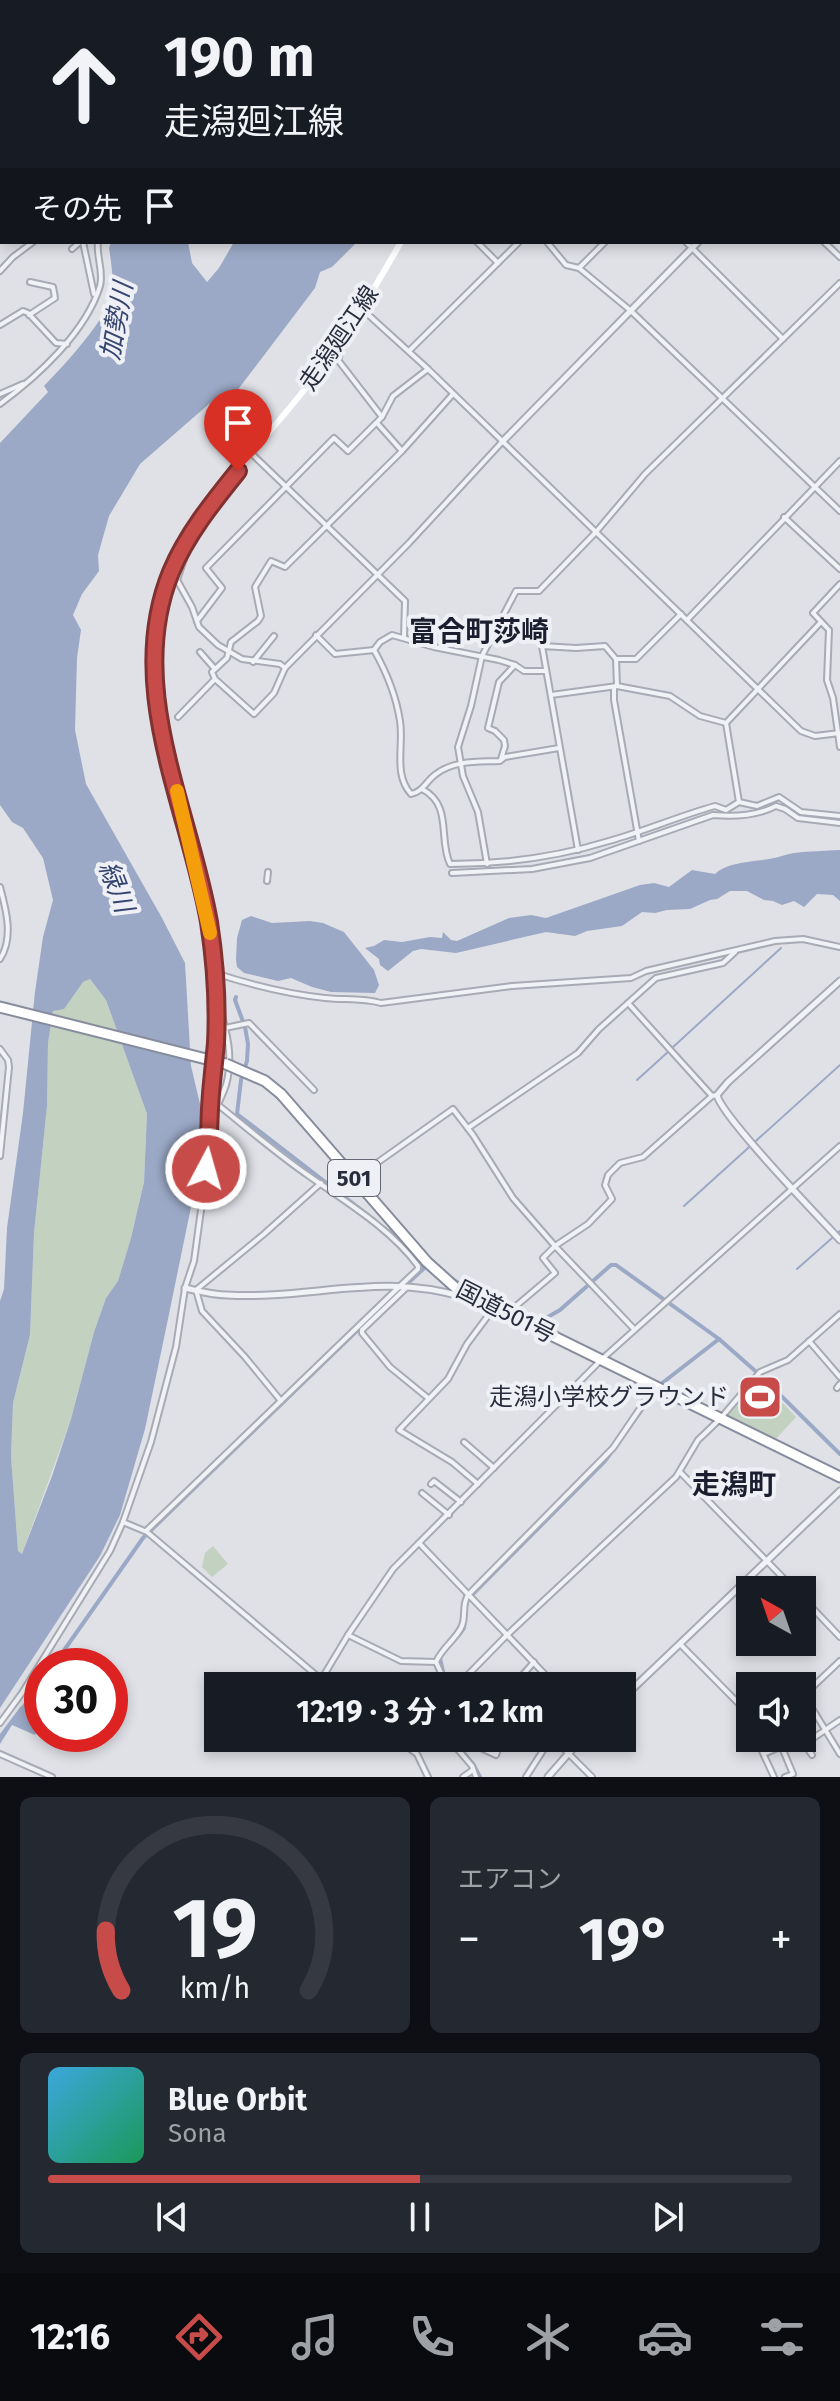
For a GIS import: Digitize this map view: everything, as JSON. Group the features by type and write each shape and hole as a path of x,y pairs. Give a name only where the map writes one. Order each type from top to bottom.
{"highway":[{"name":"国道501号","path":"0,1007 212,1060 265,1081 281,1094 428,1263 457,1289 493,1309 509,1311 601,1360 840,1477"}],"main road":[{"name":"走潟廻江線","path":"212,1060 216,1043 215,973 206,907 162,733 155,678 162,600 177,559 192,534 213,503 311,382 362,309 400,244"}],"street":[{"path":"0,271 30,244"},
{"path":"72,249 78,244"},
{"path":"81,244 94,296"},
{"path":"0,404 67,344 100,286 98,244"},
{"path":"479,244 498,263"},
{"path":"409,351 517,244"},
{"path":"549,244 566,265 579,268 631,311 840,511"},
{"path":"579,268 603,244"},
{"path":"688,244 783,339"},
{"path":"453,394 402,451 285,567 271,561 255,587 261,616 231,642 227,658 212,672 215,679 254,714 274,693 285,668 316,635 696,244"},
{"path":"29,315 55,298 53,287 30,282"},
{"path":"487,864 478,812 463,776 458,747 482,656 516,591 539,591 596,532 645,474 840,283"},
{"path":"362,309 808,735 839,733"},
{"path":"0,325 23,311 56,343 67,344"},
{"path":"348,329 338,360 382,417"},
{"path":"197,621 222,588 206,568 334,438 348,451 382,417 393,396 428,369"},
{"path":"0,394 25,384"},
{"path":"377,423 402,451"},
{"path":"252,454 405,601 404,637"},
{"path":"687,620 840,461"},
{"path":"784,517 840,569"},
{"path":"192,534 177,580 204,634 242,659 280,664 285,668"},
{"path":"840,584 813,613 829,630 827,680 833,698 840,747"},
{"path":"616,659 636,659 681,614"},
{"path":"726,723 821,622"},
{"path":"316,635 335,654 374,650 388,636 404,637 515,665 524,671 546,671"},
{"path":"253,662 274,636"},
{"path":"578,850 542,646 576,648 601,645 608,648 616,659 614,700 639,841"},
{"path":"374,650 387,672 397,705 401,726 400,771 402,781 411,794 415,795 435,775 462,762 500,761 505,757 560,748"},
{"path":"200,652 214,668"},
{"path":"500,761 504,740 488,728 489,721 499,682 515,665"},
{"path":"178,717 215,679"},
{"path":"551,695 616,687 670,696 700,716 726,723"},
{"path":"726,723 739,802"},
{"path":"422,789 429,793 443,815 445,849 450,864 521,861 578,850 710,808 718,806 726,810 739,802 757,806 779,797 801,812 840,816"},
{"path":"452,873 557,865 590,858 713,815 762,813 780,806 798,818 840,823"},
{"path":"267,881 268,872"},
{"path":"0,887 8,929 7,943 0,959"},
{"path":"215,973 291,994 366,999 381,1003 512,986 631,978 646,971 792,939 814,940 840,947"},
{"path":"468,1128 578,1053 599,1029 656,978 723,963 736,950"},
{"path":"509,1311 555,1273 543,1258 588,1224 612,1199 605,1180 620,1163 643,1157 840,981"},
{"path":"211,1125 226,1085 230,1048 215,986"},
{"path":"628,1003 715,1095 752,1142 836,1236"},
{"path":"225,1028 249,1023 314,1090"},
{"path":"0,1049 8,1060 0,1156"},
{"path":"0,1723 110,1551 151,1442 179,1333 185,1288 194,1261 211,1125 212,1060"},
{"path":"0,1100 7,1088"},
{"path":"217,1104 310,1178 337,1192 405,1248 418,1266 362,1333 390,1367 428,1398"},
{"path":"337,1192 453,1109 513,1198 634,1329"},
{"path":"326,1672 393,1569 601,1360 840,1146"},
{"path":"196,1290 321,1183"},
{"path":"185,1288 226,1296 289,1294 370,1285 403,1286 452,1293 479,1302"},
{"path":"147,1533 403,1286"},
{"path":"196,1290 202,1311 281,1401"},
{"path":"478,1484 452,1462 399,1430 448,1379 467,1344 493,1309"},
{"path":"471,1672 680,1472 692,1448 759,1374 788,1360 840,1314"},
{"path":"809,1341 840,1377"},
{"path":"436,1662 463,1626 464,1600 613,1448 655,1387"},
{"path":"464,1442 494,1468"},
{"path":"680,1472 782,1576"},
{"path":"431,1484 434,1481 461,1502"},
{"path":"636,1686 840,1491"},
{"path":"422,1493 449,1515"},
{"path":"123,1522 147,1533 312,1672"},
{"path":"419,1543 543,1672"},
{"path":"816,1612 840,1637"},
{"path":"348,1635 401,1661 436,1662"},
{"path":"680,1644 736,1701"},
{"path":"816,1684 840,1661"},
{"path":"436,1662 441,1672"},
{"path":"525,1672 534,1662"},
{"path":"816,1715 840,1754"},
{"path":"812,1755 806,1744 840,1720"},
{"path":"414,1752 428,1777"},
{"path":"458,1752 474,1773 463,1777"},
{"path":"526,1777 543,1752"},
{"path":"548,1777 567,1752 592,1777"},
{"path":"784,1752 793,1774 785,1777"},
{"path":"764,1753 774,1777"},
{"path":"0,1754 52,1777"}],"green space":[{"path":"90,979 106,1000 147,1114 144,1182 118,1281 106,1298 94,1332 71,1419 22,1554 18,1551 11,1456 13,1403 30,1335 34,1233 47,1106 48,1043 53,1011"},
{"name":"走潟小学校グラウンド","path":"759,1378 796,1417 775,1440 726,1416"},
{"path":"213,1546 228,1564 212,1577 202,1567 205,1553"}],"water":[{"path":"110,244 188,244 192,263 207,282 233,244 355,244 332,267 320,272 315,288 230,400 217,397 140,464 109,516 98,555 99,571 82,594 73,615 81,630 75,730 86,784 185,963 191,1066 201,1108 191,1207 145,1429 120,1515 100,1556 39,1648 24,1648 24,1672 0,1708 0,1301 4,1289 7,1228 35,992 43,937 53,900 43,858 23,828 12,822 0,805 0,443 48,392 44,386 84,342 103,315 113,288","holes":["90,979 106,1000 147,1114 144,1182 118,1281 106,1298 94,1332 71,1419 22,1554 18,1551 11,1456 13,1403 30,1335 34,1233 47,1106 48,1043 53,1011 64,1009 83,982"]},
{"path":"840,850 840,901 833,895 817,894 804,907 794,901 782,905 747,891 730,891 690,909 642,912 622,926 575,936 546,932 456,953 421,949 413,951 388,971 365,948 384,940 402,942 442,938 443,932 451,940 457,941 509,918 531,915 546,918 640,885 654,883 669,887 692,870 715,874 740,863 794,853"},
{"path":"251,916 272,923 323,923 344,932 374,970 379,985 375,993 331,992 291,978 278,981 244,973 237,967 237,938 242,920"},
{"path":"21,1706 24,1709 24,1730 12,1725 0,1744 0,1734"}],"waterway":[{"path":"672,1048 781,948"},
{"path":"236,997 248,1044 237,1114 368,1215"},
{"path":"637,1080 669,1051"},
{"path":"684,1206 840,1065"},
{"path":"384,1228 405,1243 425,1267"},
{"path":"797,1269 840,1231"},
{"path":"408,1283 432,1261 436,1265"},
{"path":"490,1300 537,1322 541,1321 560,1310 611,1265 616,1265 719,1339 840,1454"},
{"path":"452,1279 471,1291"},
{"path":"66,1648 143,1538 399,1290"},
{"path":"661,1384 719,1339"},
{"path":"468,1599 605,1461 656,1390"},
{"path":"458,1636 464,1628 465,1615"},
{"path":"440,1658 443,1672"},
{"path":"20,1712 24,1706"},
{"path":"463,1752 480,1777"}],"slow traffic":[{"path":"177,791 210,933"}],"place":[{"name":"走潟小学校グラウンド","path":"760,1397"}],"district":[{"name":"富合町莎崎","path":"479,631"},
{"name":"走潟町","path":"734,1484"}],"route":[{"path":"206,1169 216,1043 215,973 206,907 162,733 155,678 156,643 162,600 177,559 200,520 238,471"}],"water label":[{"name":"加勢川","path":"117,321"},
{"name":"緑川","path":"116,887"}]}
